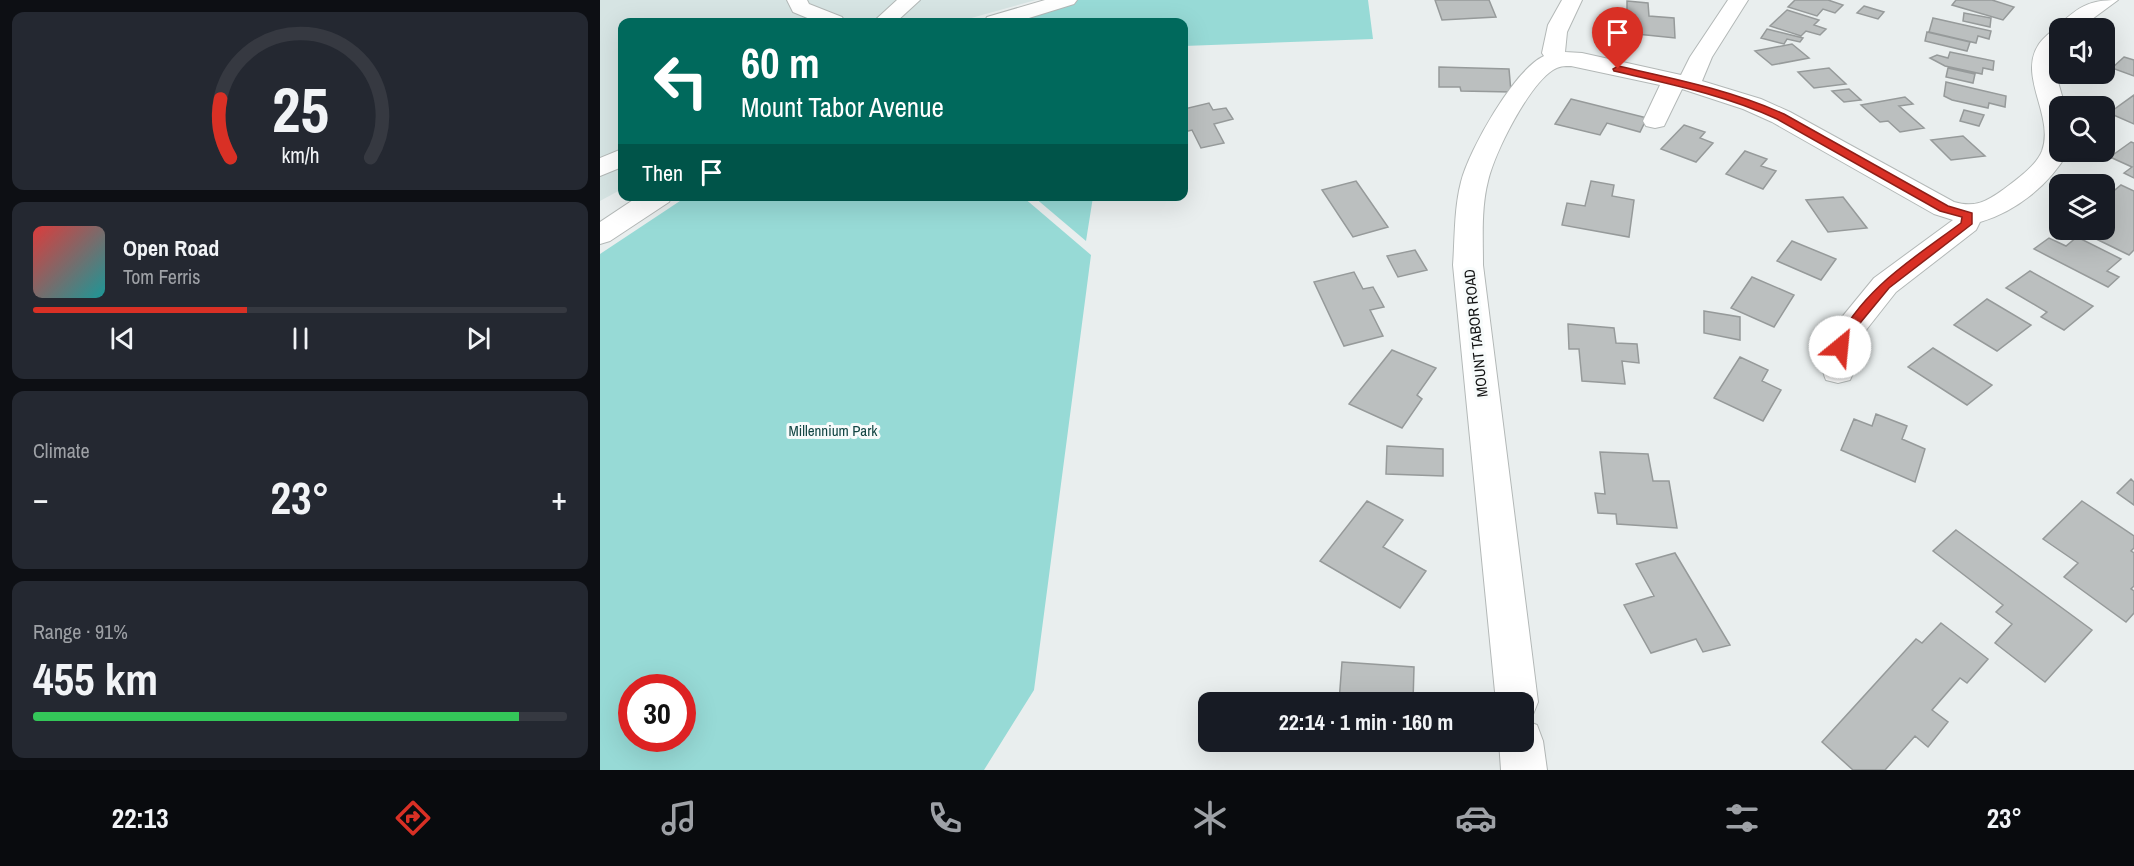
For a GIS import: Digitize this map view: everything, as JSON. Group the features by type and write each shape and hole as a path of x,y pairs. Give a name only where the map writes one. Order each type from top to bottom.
{"street":[{"path":"797,0 800,8 818,18"},
{"path":"888,18 910,0"},
{"path":"1008,18 1067,0"},
{"path":"1572,0 1558,24 1553,40 1553,53 1559,59 1582,60 1721,93 1774,113 1944,208 1968,215 1997,208 2035,177 2056,149 2058,122 2045,85 2043,68 2046,51 2049,47"},
{"path":"1655,121 1738,0"},
{"path":"2081,18 2108,0"},
{"name":"MOUNT TABOR ROAD","path":"1516,692 1468,265 1470,218 1475,179 1499,128 1540,68 1559,59"},
{"path":"600,168 618,159"},
{"path":"600,235 651,201"},
{"path":"1838,371 1840,347 1844,336 1874,298 1885,285 1966,224 1968,215"},
{"path":"1522,752 1524,770"}],"shaded area":[{"path":"600,0 1036,0 971,18 618,18 618,191 600,201"}],"green space":[{"path":"1067,0 1368,0 1373,39 1188,46 1188,18 1008,18"},
{"name":"Millennium Park","path":"680,201 1028,201 1091,255 1034,690 984,770 600,770 600,254"},
{"path":"1039,201 1092,201 1086,241"}],"building":[{"path":"1435,0 1489,0 1496,17 1442,20"},
{"path":"1795,0 1828,0 1843,5 1835,13 1823,9 1817,16 1788,7"},
{"path":"1956,0 1992,0 2014,7 2003,20 1952,5"},
{"path":"1627,1 1648,3 1649,16 1674,18 1675,38 1627,33"},
{"path":"1864,6 1884,12 1878,19 1857,13"},
{"path":"1787,10 1819,20 1814,25 1826,29 1820,35 1806,31 1801,36 1770,26"},
{"path":"1964,13 1991,18 1990,27 1963,21"},
{"path":"1933,18 1991,31 1989,39 1978,36 1976,43 1929,32"},
{"path":"1767,29 1803,38 1800,42 1787,39 1784,44 1761,38"},
{"path":"1927,32 1970,42 1967,51 1925,41"},
{"path":"1792,44 1809,58 1772,65 1755,51"},
{"path":"1950,52 1994,61 1993,70 1983,68 1982,74 1945,66 1930,58 1937,55 1948,58"},
{"path":"2124,57 2134,60 2134,76 2115,69 2115,65"},
{"path":"1439,67 1509,69 1511,92 1461,91 1460,87 1439,87"},
{"path":"1829,68 1846,84 1814,88 1798,72"},
{"path":"1948,68 1975,74 1973,83 1946,77"},
{"path":"1946,82 2006,96 2005,107 1989,103 1988,108 1952,100 1944,96"},
{"path":"1849,89 1861,100 1844,102 1832,91"},
{"path":"2134,95 2134,124 2115,116 2115,109"},
{"path":"1905,97 1913,104 1899,106 1924,128 1900,132 1888,121 1880,122 1861,105"},
{"path":"1571,99 1647,118 1640,132 1607,123 1600,135 1555,124"},
{"path":"1209,103 1213,110 1226,108 1233,119 1214,124 1224,143 1201,148 1192,130 1188,131 1188,108"},
{"path":"1964,110 1984,115 1979,126 1960,121"},
{"path":"1684,125 1705,132 1700,138 1713,143 1696,162 1661,149"},
{"path":"1963,136 1985,156 1951,160 1931,140"},
{"path":"2131,142 2134,143 2134,178 2124,173 2132,167 2115,159 2115,153"},
{"path":"1745,151 1767,159 1761,166 1776,171 1763,189 1726,174"},
{"path":"1356,181 1388,227 1353,237 1322,190"},
{"path":"1591,181 1614,185 1612,196 1634,200 1629,237 1562,225 1567,203 1585,206"},
{"path":"2121,185 2134,191 2134,250 2129,255 2098,240 2115,240 2115,190"},
{"path":"1843,197 1867,228 1828,232 1806,200"},
{"path":"2049,238 2049,240 2066,246 2073,240 2083,240 2121,259 2107,271 2119,277 2108,287 2034,249"},
{"path":"1792,241 1836,259 1821,280 1777,261"},
{"path":"1415,250 1427,270 1398,277 1387,256"},
{"path":"2030,271 2093,306 2064,330 2041,317 2047,312 2006,288"},
{"path":"1354,272 1363,289 1373,287 1384,307 1370,310 1383,336 1344,346 1314,282"},
{"path":"1752,277 1794,295 1774,327 1731,308"},
{"path":"1987,299 2031,325 1997,351 1954,325"},
{"path":"1704,311 1740,317 1740,340 1704,333"},
{"path":"1568,324 1614,328 1616,343 1637,344 1639,363 1622,361 1625,384 1582,381 1579,349 1569,349"},
{"path":"1933,348 1992,385 1967,405 1908,367"},
{"path":"1392,350 1436,368 1417,395 1422,399 1402,428 1349,404"},
{"path":"1740,357 1768,370 1762,381 1781,390 1763,421 1714,398"},
{"path":"1876,414 1907,426 1902,439 1925,449 1915,482 1841,450 1854,419 1872,426"},
{"path":"1387,446 1443,449 1443,476 1386,474"},
{"path":"1600,452 1648,454 1653,481 1669,481 1677,528 1617,524 1616,514 1598,513 1595,493 1605,494"},
{"path":"2131,479 2134,482 2134,505 2117,493"},
{"path":"1367,501 1403,520 1383,547 1426,571 1400,608 1320,561"},
{"path":"2082,501 2134,536 2134,548 2131,551 2134,553 2134,586 2131,589 2134,591 2134,613 2126,622 2064,577 2078,563 2043,539"},
{"path":"1956,530 2092,630 2045,682 1995,643 2012,624 1996,612 2003,605 1933,551"},
{"path":"1675,553 1730,645 1703,652 1696,639 1651,653 1624,605 1654,596 1636,564"},
{"path":"1941,623 1988,659 1967,683 1960,678 1932,710 1948,722 1928,747 1915,736 1885,770 1853,770 1822,742 1916,639 1922,643"},
{"path":"1342,662 1414,667 1413,692 1340,692"}],"route":[{"path":"1618,69 1689,84 1752,104 1781,117 1944,208 1968,215 1966,224 1885,285 1851,326 1840,347"}]}
